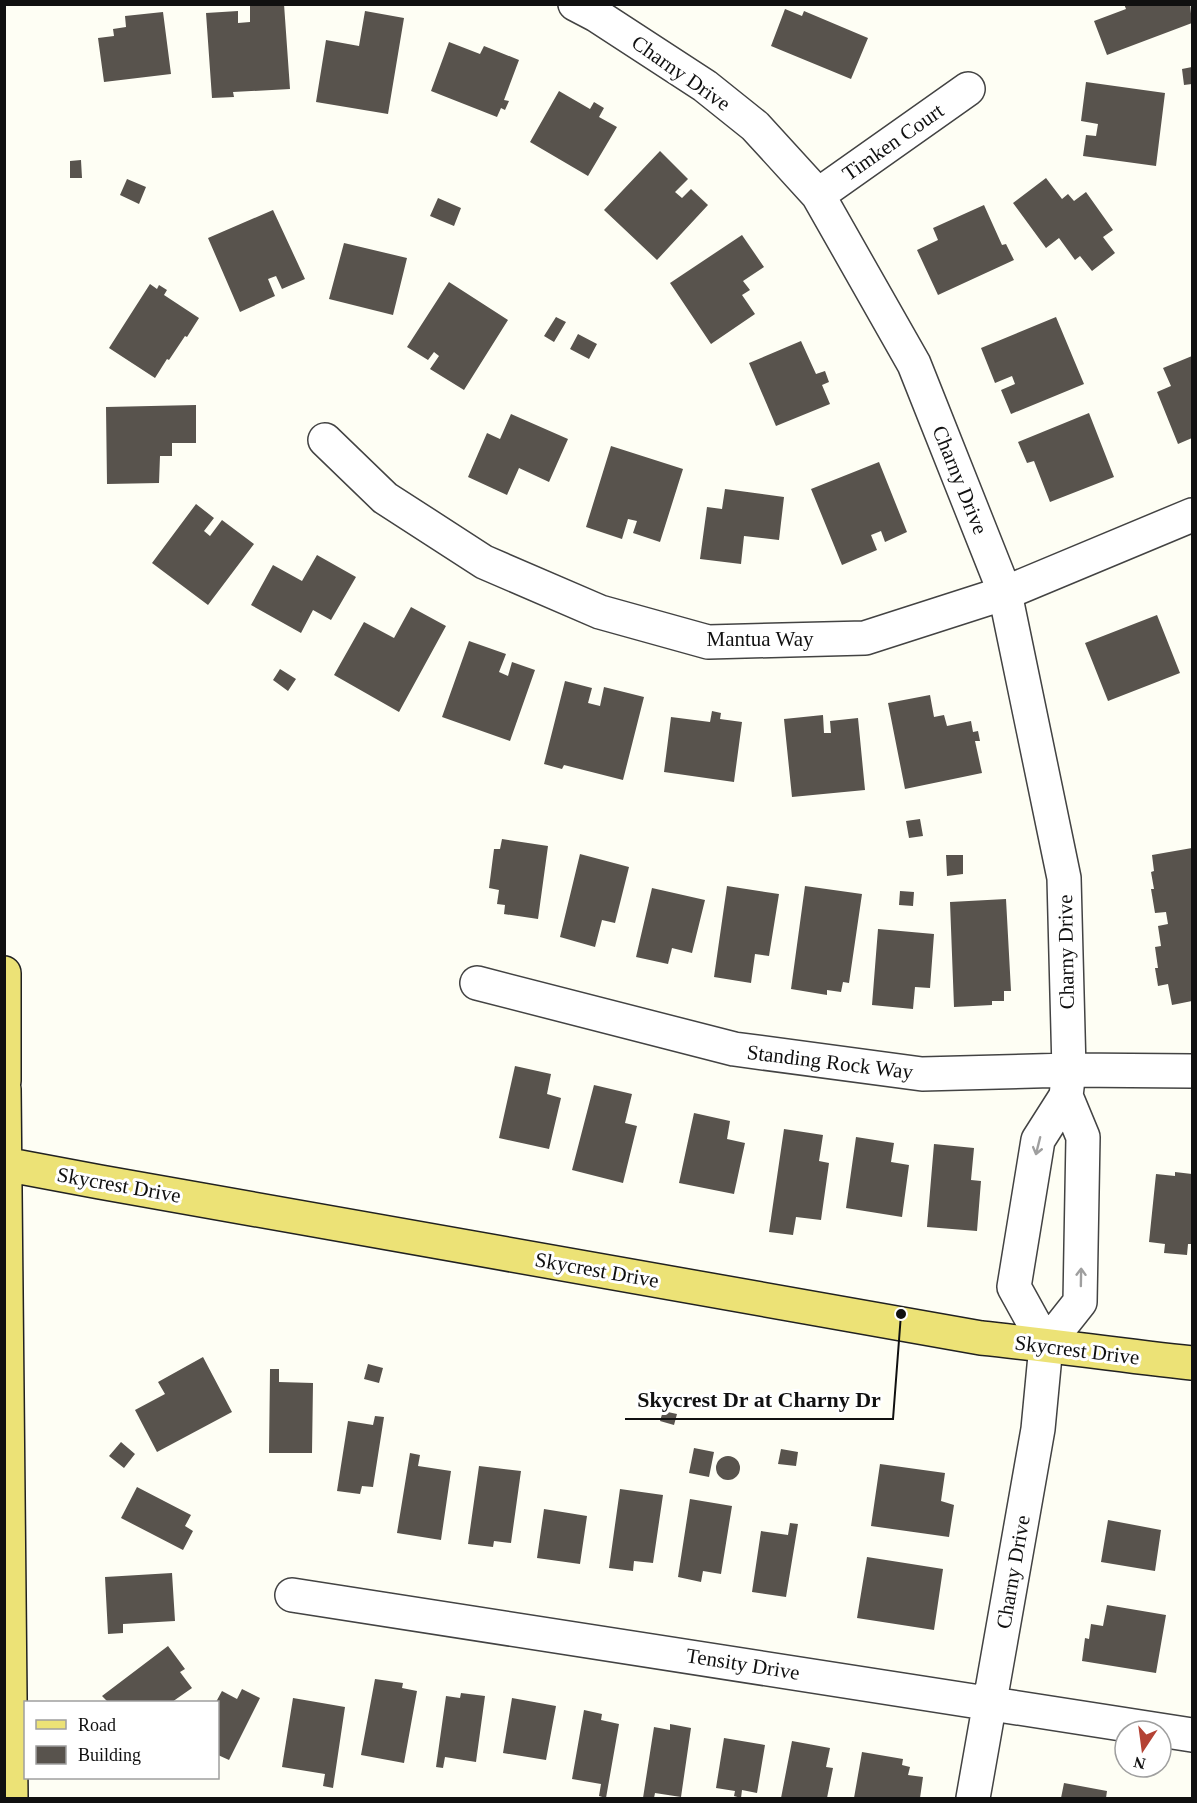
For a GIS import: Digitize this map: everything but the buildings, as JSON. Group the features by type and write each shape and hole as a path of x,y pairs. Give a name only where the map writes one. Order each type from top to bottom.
{"main road":[{"path":"4,973 4,1081"},
{"path":"4,1089 11,1798"},
{"name":"Skycrest Drive","path":"5,1164 111,1185 981,1338 1192,1364"}],"street":[{"name":"Charny Drive","path":"575,4 597,15 705,86 755,126 818,195 914,364 1005,593 1064,878 1067,1083 1083,1137 1080,1302 1046,1345 1038,1429 973,1798"},
{"name":"Timken Court","path":"818,195 968,89"},
{"name":"Mantua Way","path":"325,440 385,498 484,562 600,612 708,642 866,638 1005,593 1192,515"},
{"name":"Standing Rock Way","path":"477,983 734,1049 922,1074 1067,1083 1192,1071"},
{"path":"1046,1345 1014,1287 1038,1140 1067,1083"},
{"name":"Tensity Drive","path":"292,1595 1192,1735"}],"place":[{"name":"Skycrest Dr at Charny Dr","path":"901,1314"}]}
